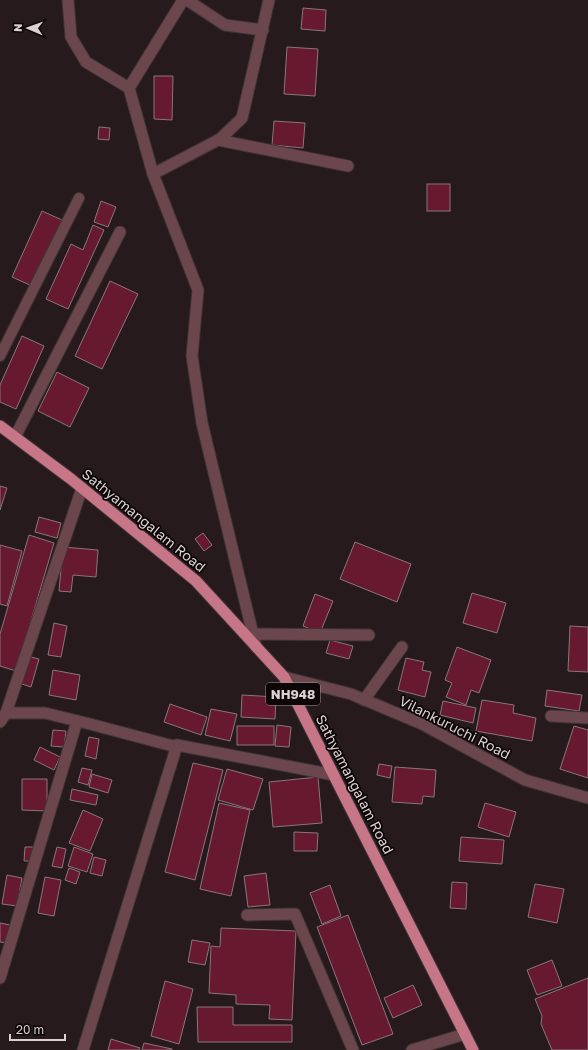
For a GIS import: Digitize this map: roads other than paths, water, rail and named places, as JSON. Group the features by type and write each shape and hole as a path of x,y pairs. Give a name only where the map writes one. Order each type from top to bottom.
{"highway":[{"name":"Sathyamangalam Road","path":"0,426 82,488 196,581 284,677 473,1050"}],"street":[{"path":"68,0 71,37 86,62 129,88 153,174 198,290 192,356 202,422 256,646"},
{"path":"129,88 183,0"},
{"path":"187,0 225,25 263,30"},
{"path":"153,174 218,140 242,118 269,0"},
{"path":"218,140 348,166"},
{"path":"15,437 120,232"},
{"path":"82,488 3,718 45,713 173,746 177,745 334,775"},
{"path":"254,634 369,635"},
{"path":"364,700 402,647"},
{"name":"Vilankuruchi Road","path":"284,677 351,694 422,724 525,780 588,798"},
{"path":"551,716 588,718"},
{"path":"0,978 76,720"},
{"path":"83,1050 177,745"},
{"path":"247,915 295,914 353,1050"},
{"path":"412,1050 465,1034"}],"lane":[{"path":"0,356 79,198"}]}
